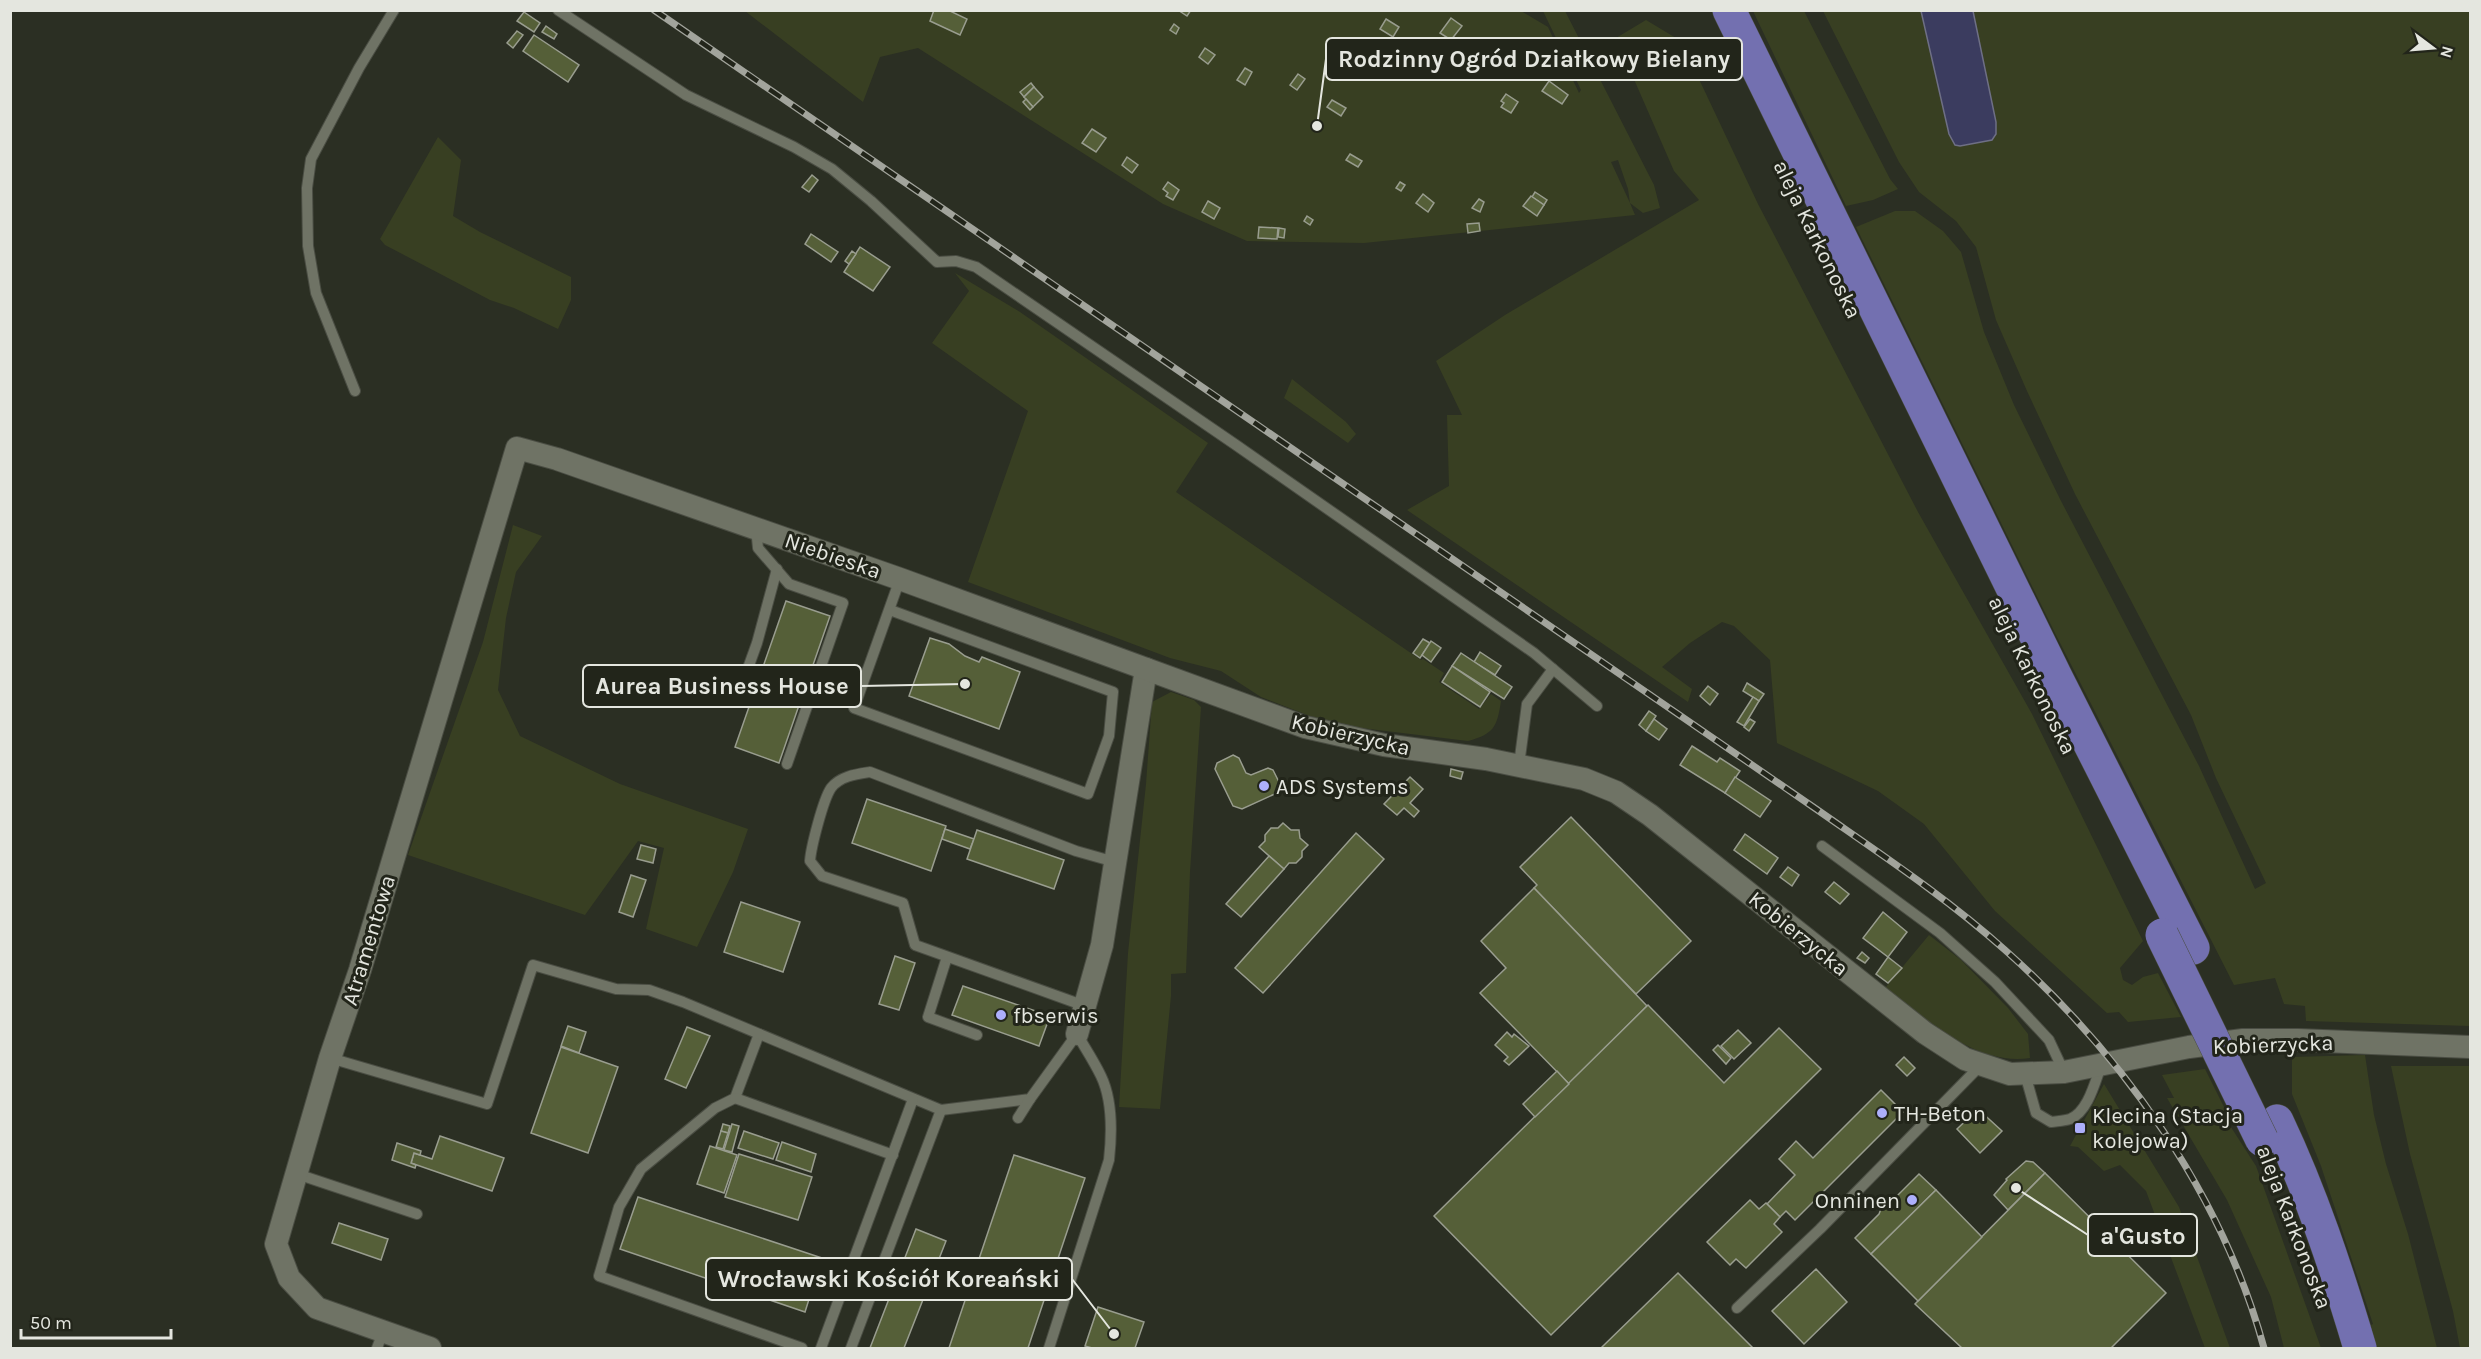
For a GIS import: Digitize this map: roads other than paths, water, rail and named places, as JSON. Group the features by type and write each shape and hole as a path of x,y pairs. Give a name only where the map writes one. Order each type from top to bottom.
{"main road":[{"name":"aleja Karkonoska","path":"1705,10 2162,935 2270,1130 2311,1197 2360,1348"},
{"name":"aleja Karkonoska","path":"1729,10 2045,656 2193,948 2270,1130 2338,1348"}],"street":[{"name":"Niebieska","path":"517,448 557,459 756,528 1146,669"},
{"name":"Atramentowa","path":"430,1348 380,1340 317,1308 289,1278 276,1244 330,1058 360,970 517,448"},
{"name":"Kobierzycka","path":"1146,669 1305,727 1329,733 1384,745 1519,765 1584,778 1630,801 1925,1033 1953,1053 1980,1066 2010,1074 2064,1072 2188,1047 2252,1040 2470,1047"},
{"path":"1077,1034 1102,945 1146,669"}],"lane":[{"path":"355,391 316,293 308,246 307,188 311,159 359,68 394,10"},
{"path":"558,10 686,94 794,147 832,169 937,262 956,261 976,267 1534,653 1597,706"},
{"path":"756,528 758,548 789,584 843,603 787,764"},
{"path":"739,693 757,644 777,569"},
{"path":"890,610 1113,692 1109,736 1088,794 854,708 900,579"},
{"path":"1519,765 1527,704 1553,669"},
{"path":"1085,1006 915,945 903,903 822,876 810,861 811,845 831,788 847,776 870,771 1076,852 1115,862"},
{"path":"1822,846 1940,933 1995,982 2049,1040 2064,1072"},
{"path":"948,957 927,1017 977,1035"},
{"path":"330,1058 487,1104 533,965 616,989 649,990 683,1002 941,1110 1030,1099"},
{"path":"759,1034 735,1098 715,1108 640,1169 619,1207 599,1276 802,1348"},
{"path":"1018,1118 1077,1034 1102,1077 1110,1109 1112,1138 1109,1160 1049,1348"},
{"path":"2025,1074 2036,1113 2051,1122 2069,1120 2078,1114 2096,1082 2101,1065"},
{"path":"1737,1308 1820,1229 1980,1066"},
{"path":"735,1098 893,1155"},
{"path":"822,1348 913,1099"},
{"path":"851,1348 941,1110"},
{"path":"297,1174 417,1214"}],"water":[{"path":"1921,11 1973,11 1996,122 1996,134 1992,140 1955,145 1949,134"}],"railway":[{"path":"654,10 1819,811 1914,878 1983,931 2048,991 2089,1035 2128,1081 2163,1131 2195,1182 2222,1236 2246,1291 2264,1348"}],"place":[{"name":"Rodzinny Ogród Działkowy Bielany","path":"1317,126"},
{"name":"Aurea Business House","path":"965,684"},
{"name":"ADS Systems","path":"1264,786"},
{"name":"fbserwis","path":"1001,1015"},
{"name":"TH-Beton","path":"1882,1113"},
{"name":"Klecina (Stacja kolejowa)","path":"2080,1128"},
{"name":"a'Gusto","path":"2016,1188"},
{"name":"Onninen","path":"1912,1200"},
{"name":"Wrocławski Kościół Koreański","path":"1114,1334"}]}
